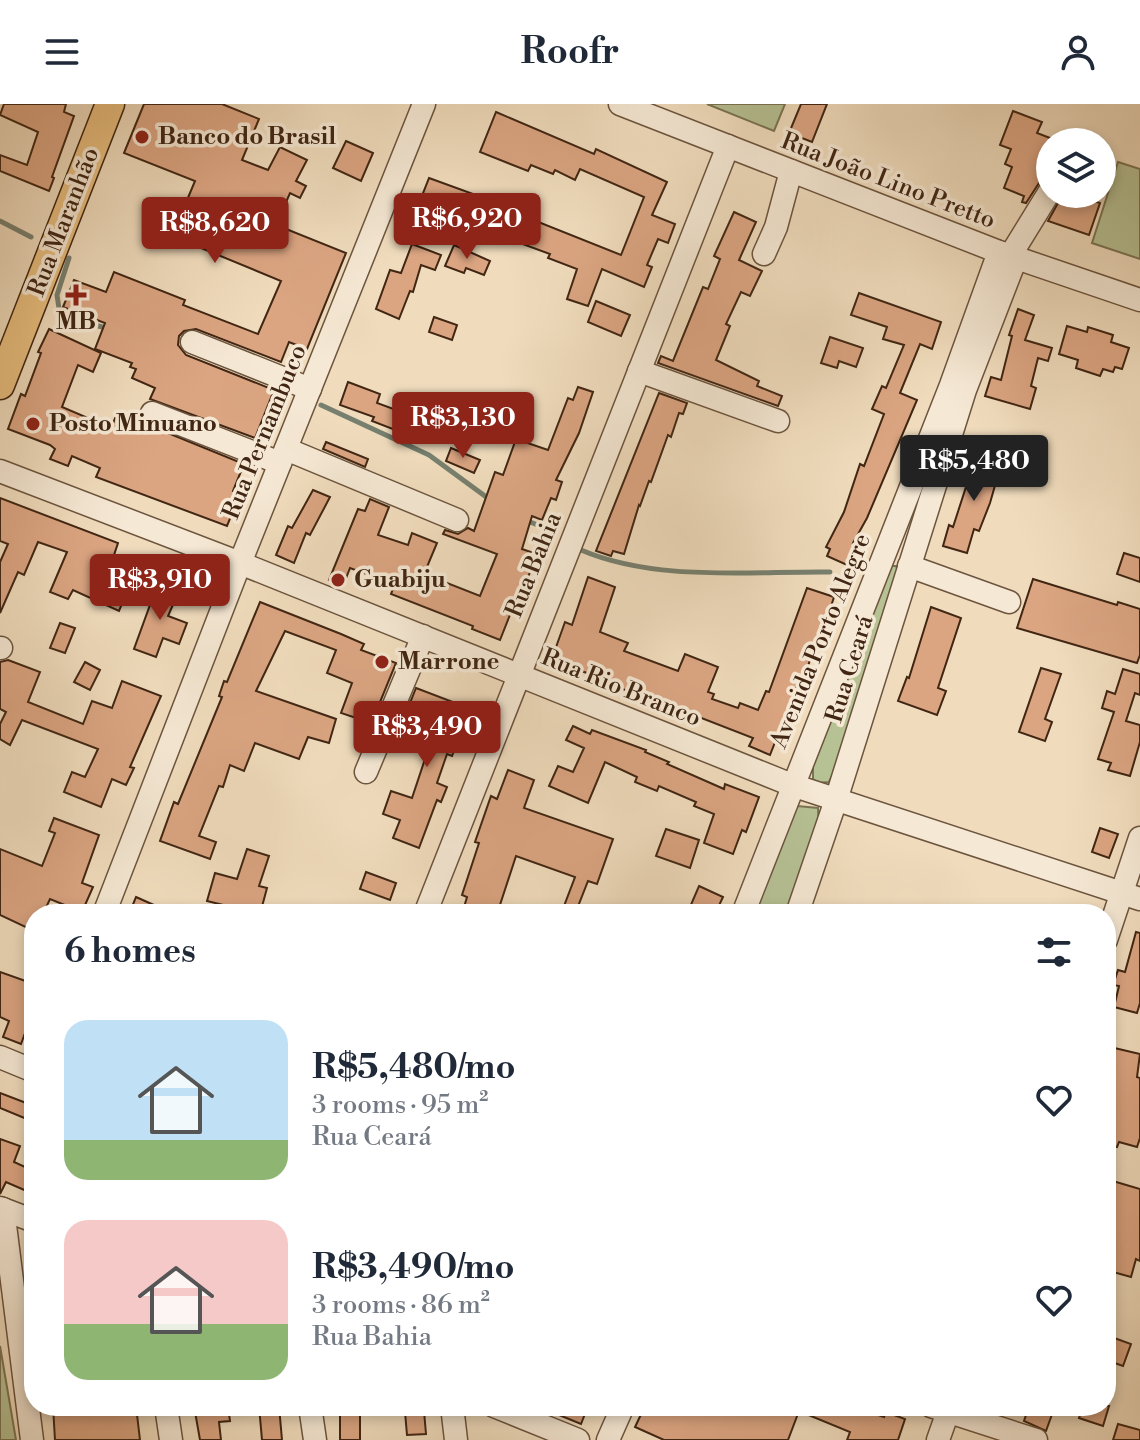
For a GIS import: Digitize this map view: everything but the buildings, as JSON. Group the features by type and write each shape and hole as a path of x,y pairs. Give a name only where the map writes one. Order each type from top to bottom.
{"main road":[{"name":"Rua Maranhão","path":"0,385 110,104"}],"street":[{"name":"Rua Pernambuco","path":"108,904 240,563 424,104"},
{"name":"Rua João Lino Pretto","path":"620,104 1008,255 1140,300"},
{"name":"Rua Bahia","path":"429,904 728,146"},
{"path":"764,254 776,227 791,171"},
{"name":"Rua Ceará","path":"800,904 909,566 958,387 1008,255 1039,208"},
{"path":"192,342 310,389"},
{"path":"639,371 778,421"},
{"name":"Avenida Porto Alegre","path":"747,904 792,785 958,387"},
{"path":"152,413 283,456 457,520"},
{"name":"Rua Rio Branco","path":"0,471 240,563 792,785 1131,896"},
{"path":"909,566 1009,602"},
{"path":"366,772 423,636"},
{"path":"1116,922 1131,896 1140,838"},
{"path":"0,1057 24,1067"},
{"path":"24,1217 1,1208 24,1380"},
{"path":"29,1416 32,1440"},
{"path":"167,1416 171,1440"},
{"path":"311,1416 315,1440"},
{"path":"453,1416 456,1440"},
{"path":"519,1416 578,1440"},
{"path":"608,1440 619,1416"},
{"path":"938,1440 942,1416"},
{"path":"966,1416 1036,1440"}],"green space":[{"path":"707,104 785,104 774,131"},
{"path":"1118,162 1140,169 1140,259 1092,243 1103,208 1116,208"},
{"path":"889,566 896,566 900,575 834,771 829,782 817,783 813,779 813,765"},
{"path":"797,806 818,808 819,834 792,904 755,904"},
{"path":"0,1346 16,1440 0,1440"}],"waterway":[{"path":"0,221 31,237"},
{"path":"69,258 57,295 60,315 109,329"},
{"path":"321,405 429,455 489,499"},
{"path":"525,520 553,531"},
{"path":"581,550 610,560 671,571 830,572"}],"place":[{"name":"Banco do Brasil","path":"142,137"},
{"name":"MB","path":"76,295"},
{"name":"Posto Minuano","path":"33,424"},
{"name":"Guabiju","path":"338,580"},
{"name":"Marrone","path":"382,662"}]}
